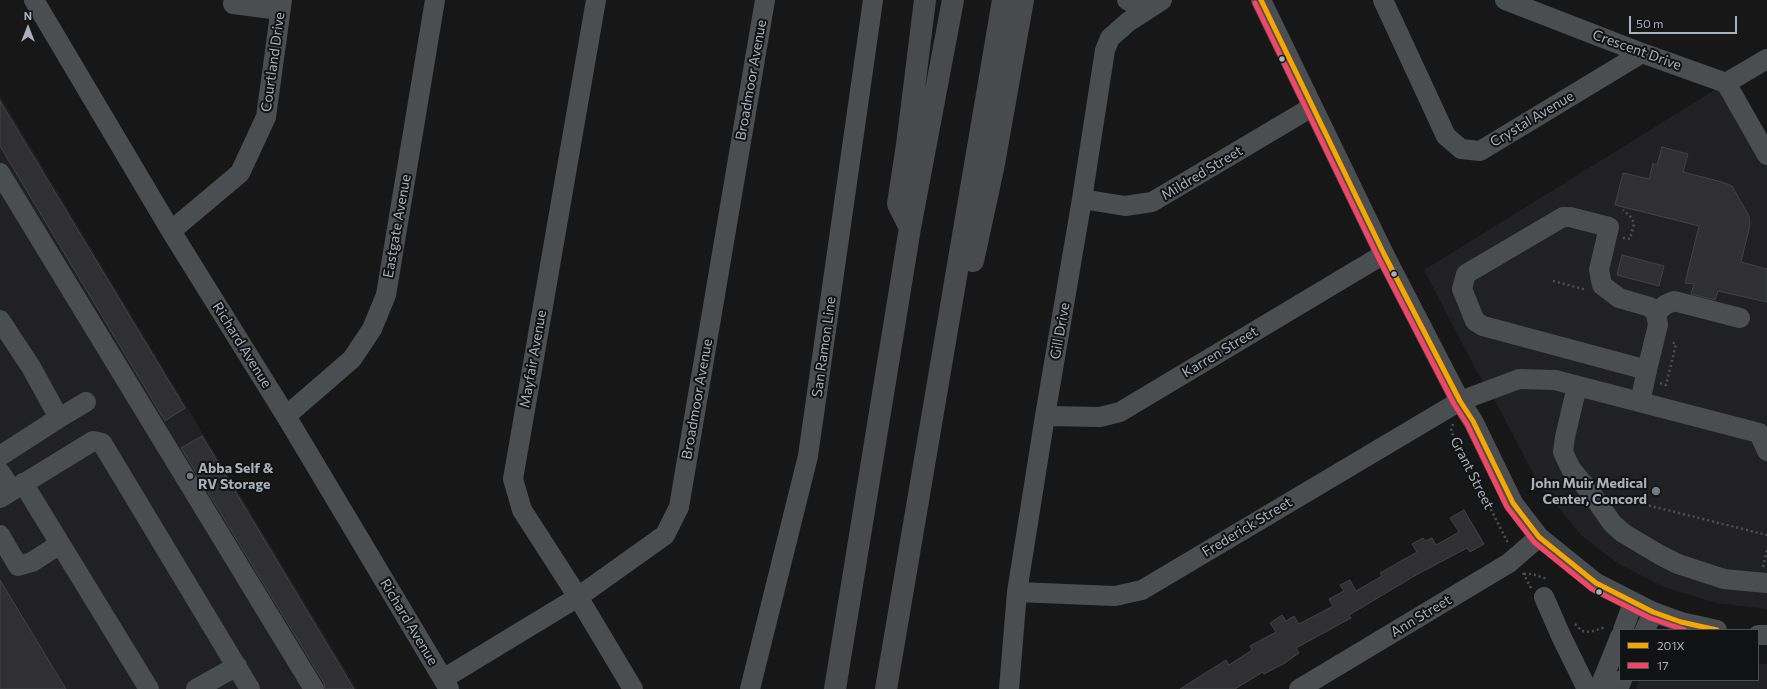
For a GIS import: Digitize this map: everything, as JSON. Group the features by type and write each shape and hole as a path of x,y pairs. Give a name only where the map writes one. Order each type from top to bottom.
{"highway":[{"path":"910,228 898,204 908,138 925,0"},
{"path":"835,689 910,228 953,0"},
{"path":"886,689 1003,0"},
{"path":"938,380 953,354 993,169 1023,0"}],"street":[{"name":"Richard Avenue","path":"34,0 171,231 286,416 446,684"},
{"name":"Eastgate Avenue","path":"286,416 352,359 372,329 386,295 436,0"},
{"name":"Mayfair Avenue","path":"596,0 513,479 522,510 578,597 633,689"},
{"name":"Broadmoor Avenue","path":"446,684 578,597 665,535 679,507 765,0"},
{"name":"San Ramon Line","path":"750,689 808,456 873,0"},
{"path":"1127,0 1145,10"},
{"name":"Gill Drive","path":"1009,689 1017,592 1105,50 1110,38 1128,22 1162,0"},
{"name":"Grant Street","path":"1261,0 1384,254 1460,401 1473,421 1513,503 1539,537 1596,583 1653,612 1681,622 1712,629"},
{"name":"Crystal Avenue","path":"1383,0 1446,136 1462,149 1480,151 1642,53"},
{"name":"Crescent Drive","path":"1505,0 1642,53 1726,83"},
{"path":"233,4 281,5"},
{"name":"Courtland Drive","path":"171,231 240,172 266,117 281,5"},
{"path":"1767,59 1726,83 1767,155"},
{"name":"Mildred Street","path":"1082,199 1125,206 1152,202 1312,107"},
{"path":"0,173 314,689"},
{"path":"1640,402 1658,325 1656,312 1650,306 1619,298 1606,289 1601,282 1599,270 1609,227 1570,217 1563,217 1466,274 1462,289 1476,321 1483,326 1647,370"},
{"name":"Karren Street","path":"1045,416 1100,417 1120,412 1384,254"},
{"path":"1656,312 1665,305 1674,301 1740,318"},
{"path":"0,320 31,367 59,418"},
{"name":"Frederick Street","path":"1017,592 1115,596 1142,590 1460,401 1519,379 1555,380 1759,433 1767,451"},
{"path":"1577,386 1563,452 1571,469 1591,493 1612,523 1623,533 1678,564 1724,579 1765,575"},
{"path":"0,456 86,402"},
{"path":"12,490 93,440 102,443 250,689"},
{"path":"0,472 12,490 60,544 149,689"},
{"path":"0,535 18,566 32,562 60,544"},
{"name":"Ann Street","path":"1299,689 1509,563 1539,537"},
{"path":"1548,590 1560,636 1587,689"},
{"path":"1623,629 1633,603"},
{"path":"1645,629 1653,612"},
{"path":"1599,689 1619,639"},
{"path":"196,689 237,666"}],"path":[{"path":"1553,281 1587,290 1601,282"},
{"name":"Grant Street","path":"1460,401 1451,431 1508,542"},
{"path":"1591,493 1601,494 1767,535"},
{"path":"1765,575 1767,550"},
{"path":"1524,574 1532,574 1548,580 1548,590"},
{"path":"1573,620 1582,630 1590,632 1616,623 1620,629"}],"shaded area":[{"path":"1726,83 1767,155 1767,609 1716,603 1664,587 1617,563 1581,535 1537,481 1500,410 1474,366 1424,270"},
{"path":"0,96 100,263 357,689 0,689"},
{"path":"1759,664 1767,664 1767,689 1636,689 1639,681 1759,681"}],"building":[{"path":"0,101 185,408 165,421 0,146"},
{"path":"1662,147 1688,154 1683,172 1732,186 1749,216 1750,225 1741,262 1767,269 1767,302 1718,291 1715,300 1691,294 1694,284 1685,283 1699,226 1615,205 1623,173 1649,179 1653,163 1657,165"},
{"path":"1622,255 1664,266 1659,286 1617,275"},
{"path":"202,436 354,689 325,689 324,683 181,448"},
{"path":"1464,510 1484,544 1470,552 1467,548 1416,575 1349,615 1351,618 1296,648 1299,653 1285,663 1264,674 1263,672 1235,689 1180,689 1226,660 1229,665 1252,650 1250,646 1276,632 1270,623 1282,615 1286,621 1294,616 1299,624 1333,606 1329,599 1344,591 1340,585 1350,580 1356,591 1382,576 1380,573 1417,552 1412,544 1423,538 1425,541 1432,538 1436,545 1459,532 1450,518"},
{"path":"0,580 66,689 0,689"}],"transit line":[{"name":"201X","path":"1261,0 1384,254 1460,401 1473,421 1513,503 1539,537 1596,583 1653,612 1681,622 1712,629"},
{"name":"17","path":"1255,3 1378,257 1454,404 1467,424 1507,507 1534,542 1592,589 1650,618 1682,629"}],"place":[{"name":"Abba Self & RV Storage","path":"190,476"},
{"name":"John Muir Medical Center, Concord","path":"1656,491"}]}
